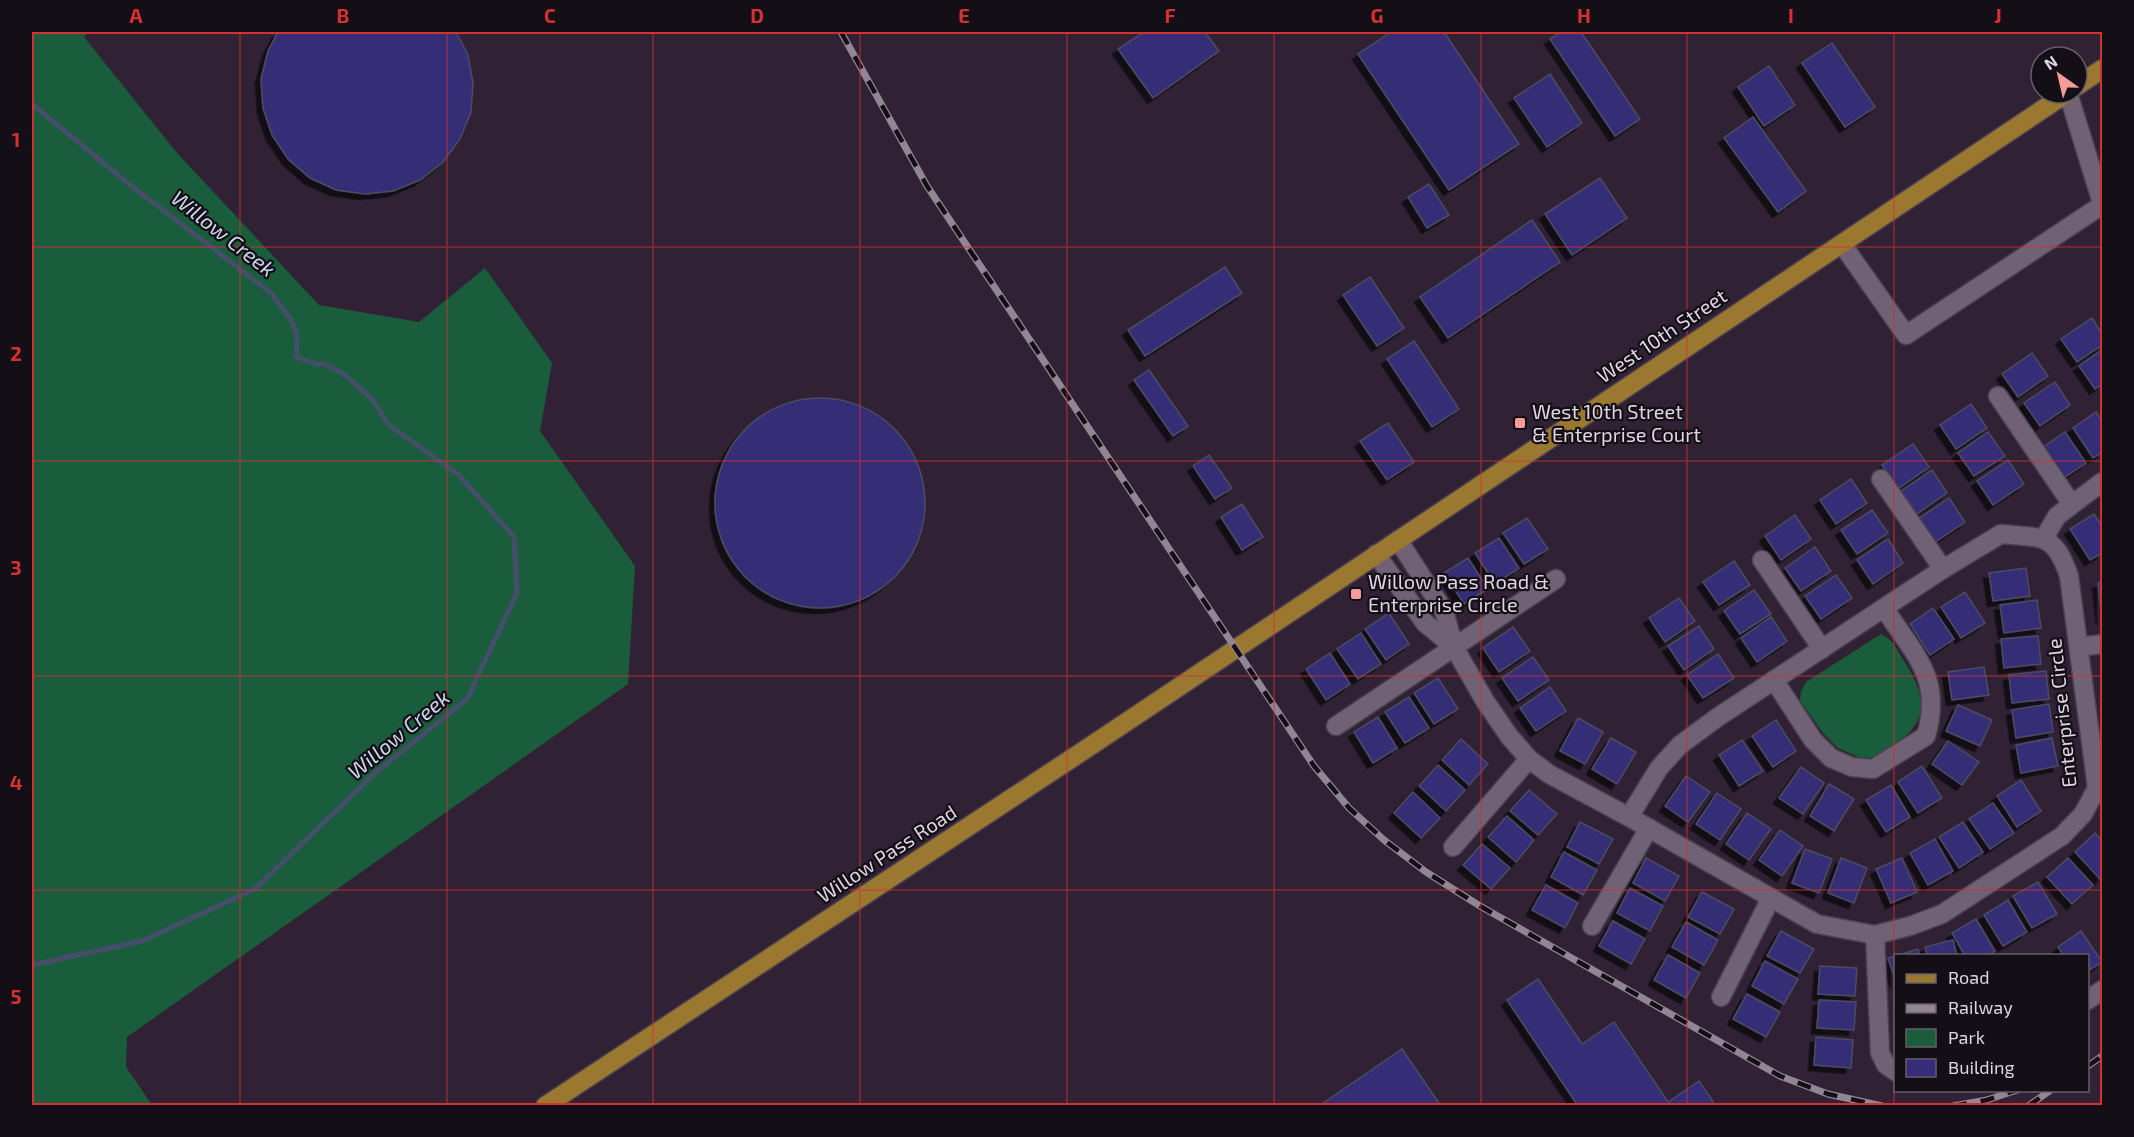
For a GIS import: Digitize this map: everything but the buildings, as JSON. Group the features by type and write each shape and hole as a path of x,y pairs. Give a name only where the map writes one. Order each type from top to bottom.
{"main road":[{"path":"2089,78 2103,69"},
{"name":"West 10th Street","path":"1252,637 2050,105"},
{"name":"Willow Pass Road","path":"545,1106 1252,637"}],"street":[{"path":"1842,244 1906,335 2103,204 2072,105"},
{"path":"1998,396 2071,503"},
{"path":"1881,479 1943,569"},
{"path":"1629,817 1659,768 1680,745 1774,680 1943,569 2001,534 2044,538 2057,516 2071,503 2103,482"},
{"name":"Enterprise Circle","path":"1398,540 1444,611 1454,646 1485,700 1529,759 1549,774 1817,924 1875,935 1910,926 1942,914 2062,836 2083,814 2100,788 2069,576 2058,552 2044,538"},
{"name":"Enterprise Circle","path":"1376,554 1425,623 1454,646"},
{"path":"1762,560 1822,649"},
{"path":"1336,726 1556,579"},
{"path":"1774,680 1813,740 1831,758 1852,767 1873,769 1926,736 1933,711 1931,690 1922,664 1884,608"},
{"path":"2079,647 2103,644"},
{"path":"1453,847 1529,759"},
{"path":"1592,926 1648,828"},
{"path":"1721,997 1771,898"},
{"path":"1875,935 1880,1053 1886,1065 1894,1071"},
{"path":"2089,999 2103,990"}],"green space":[{"path":"32,32 89,32 84,37 177,153 319,305 419,322 485,268 552,363 540,431 635,566 628,684 127,1037 126,1067 152,1105 32,1105"},
{"path":"1881,634 1893,644 1910,671 1920,695 1921,706 1914,726 1906,736 1882,753 1863,759 1838,748 1824,734 1800,701 1801,692 1806,682"}],"waterway":[{"name":"Willow Creek","path":"32,104 129,184 271,293 291,320 297,335 296,357 316,364 325,364 345,375 373,400 389,425 459,475 514,537 517,593 467,699 374,774 255,889 142,941 32,965"}],"railway":[{"path":"841,32 927,186 1314,766 1349,808 1384,840 1426,872 1480,906 1780,1076 1828,1094 1882,1106"},
{"path":"2089,1065 2102,1056"},
{"path":"1953,1106 1987,1100 2011,1092"},
{"path":"2028,1106 2048,1092"}],"place":[{"name":"West 10th Street & Enterprise Court","path":"1520,423"},
{"name":"Willow Pass Road & Enterprise Circle","path":"1356,594"}]}
